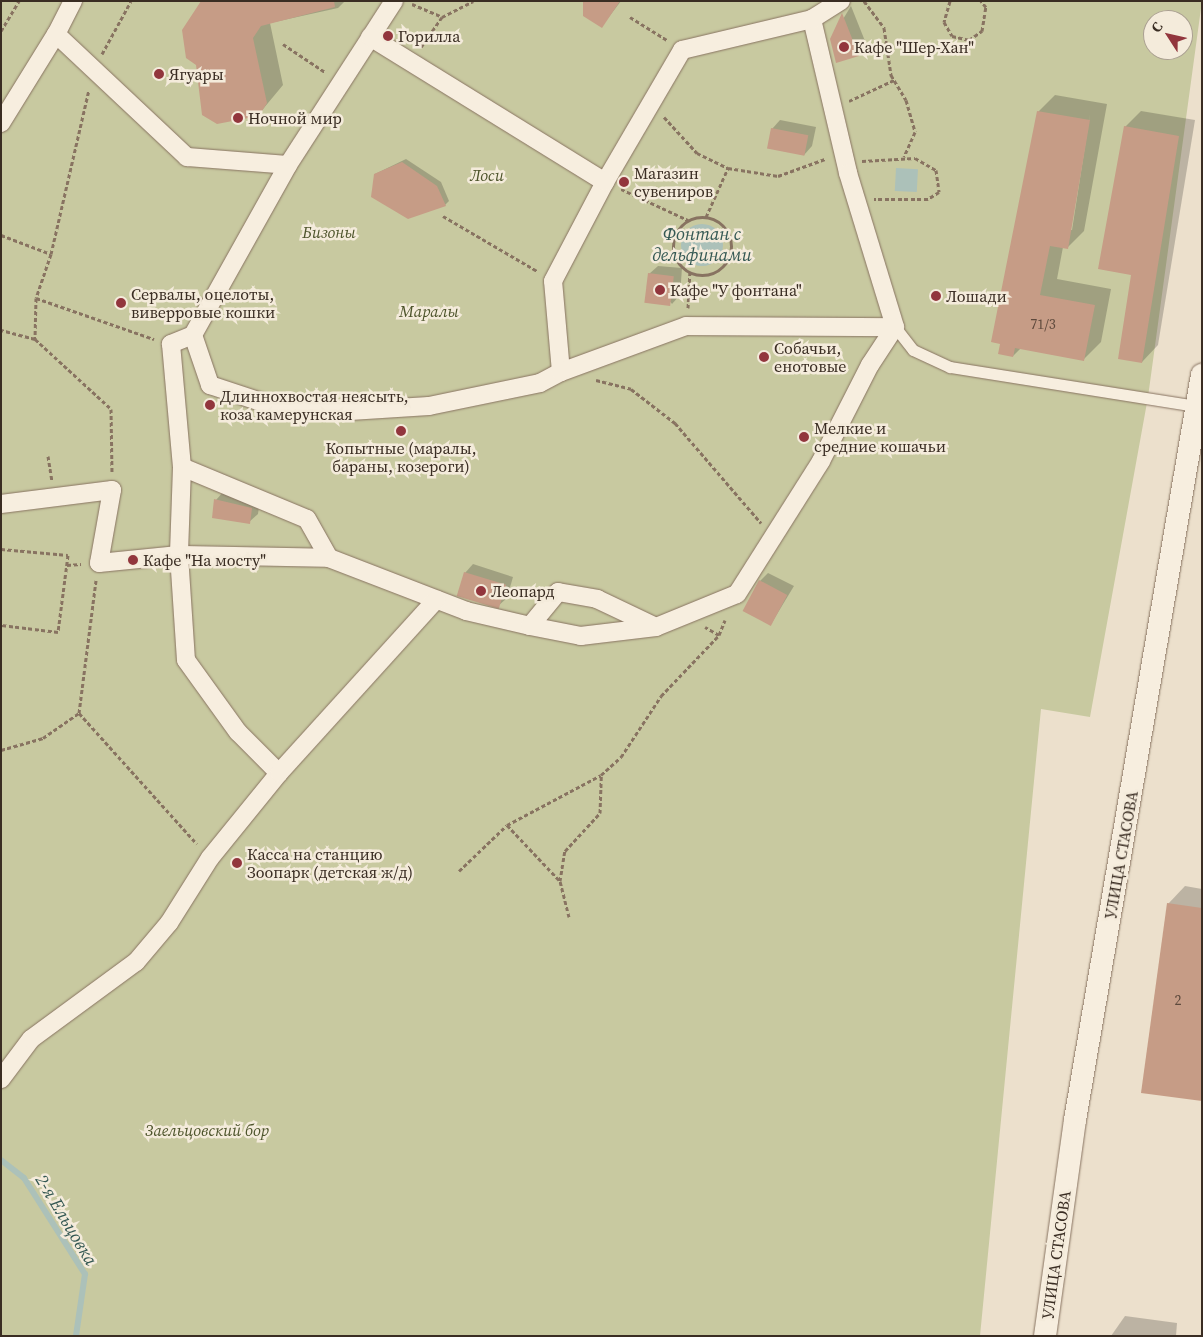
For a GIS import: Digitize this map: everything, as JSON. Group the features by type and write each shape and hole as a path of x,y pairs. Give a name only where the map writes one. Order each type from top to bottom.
{"street":[{"path":"1,123 56,34 73,1"},
{"path":"280,773 238,732 186,660 178,555 182,467 171,344 194,335 288,165 394,1"},
{"path":"561,372 553,280 605,182 682,50 812,19 841,1"},
{"path":"1,504 112,490 98,563 178,555 329,558 436,600 530,626 582,636 656,626 737,594 772,538 895,327 856,199 812,19"},
{"path":"56,34 187,157 288,165"},
{"path":"370,37 605,182"},
{"path":"194,335 210,385 270,405 350,411 429,406 540,383 561,372 686,326 895,327"},
{"name":"УЛИЦА СТАСОВА","path":"1045,1336 1075,1120 1198,412 1202,375"},
{"path":"182,467 307,519 329,558"},
{"path":"530,626 558,592 597,599 656,626"},
{"path":"1,1079 31,1039 136,962 169,922 210,858 280,773 436,600"}],"lane":[{"path":"895,327 913,350 950,367 1198,412"}],"path":[{"path":"1,31 19,1"},
{"path":"36,339 36,298 51,254 94,68 130,1"},
{"path":"406,1 442,17"},
{"path":"410,62 442,17 473,1"},
{"path":"864,1 884,28 894,80 906,100 915,132 904,158"},
{"path":"943,1 946,6"},
{"path":"950,1 946,6 944,22 952,36 969,40 982,31 986,7 981,1"},
{"path":"630,17 682,50"},
{"path":"283,44 341,82"},
{"path":"834,108 894,80"},
{"path":"650,102 697,153 728,168 778,176 846,157 904,158 936,170 939,192 928,199 856,199"},
{"path":"706,217 728,168"},
{"path":"605,182 688,220 706,217 724,226 730,254 718,270 690,272 677,260 673,242 688,220"},
{"path":"443,216 553,280"},
{"path":"1,235 51,254"},
{"path":"686,326 690,272"},
{"path":"36,298 171,344"},
{"path":"1,330 36,339 111,409 112,490"},
{"path":"561,372 631,389 675,423 772,538"},
{"path":"1,549 68,554 58,632 1,625"},
{"path":"1,750 42,738 79,713 98,563"},
{"path":"459,871 507,825 601,775 621,757 661,696 719,636 686,615"},
{"path":"79,713 210,858"},
{"path":"569,916 560,881 565,851 600,813 601,775"},
{"path":"507,825 560,881"}],"green space":[{"path":"1,1 1202,1 1148,397 1090,717 1041,709 980,1336 1,1336"}],"water":[{"path":"896,168 918,169 917,192 895,191"},
{"name":"Фонтан с дельфинами","path":"698,224 706,224 717,230 723,245 717,260 706,266 698,266 687,260 681,249 681,241 687,230"}],"building":[{"path":"201,1 334,1 335,7 261,26 253,38 267,103 259,116 217,124 202,115 196,65 186,58 182,30"},
{"path":"583,1 620,1 602,28 583,16"},
{"name":"Кафе \"Шер-Хан\"","path":"842,13 859,56 836,63 830,39"},
{"path":"1037,111 1090,120 1068,249 1050,246 1040,295 1095,305 1084,361 1015,348 1013,357 998,354 1000,344 991,342"},
{"path":"1124,126 1179,136 1142,363 1118,359 1131,275 1098,269"},
{"path":"771,128 808,135 804,156 767,149"},
{"path":"402,162 437,186 446,206 408,219 371,197 374,174"},
{"name":"Кафе \"У фонтана\"","path":"648,273 674,276 670,306 644,303"},
{"path":"214,499 252,508 250,524 212,518"},
{"name":"Леопард","path":"464,572 506,585 499,609 457,596"},
{"path":"759,580 787,595 771,626 743,611"},
{"path":"1167,903 1202,908 1202,1101 1141,1093"}],"waterway":[{"name":"2-я Ельцовка","path":"1,1160 24,1178 85,1274 76,1336"}],"place":[{"name":"Горилла","path":"388,36"},
{"name":"Кафе \"Шер-Хан\"","path":"844,47"},
{"name":"Ягуары","path":"159,74"},
{"name":"Ночной мир","path":"238,118"},
{"name":"Магазин сувениров","path":"624,182"},
{"name":"Кафе \"У фонтана\"","path":"660,290"},
{"name":"Лошади","path":"936,296"},
{"name":"Сервалы, оцелоты, виверровые кошки","path":"121,303"},
{"name":"Собачьи, енотовые","path":"764,357"},
{"name":"Длиннохвостая неясыть, коза камерунская","path":"210,405"},
{"name":"Копытные (маралы, бараны, козероги)","path":"401,431"},
{"name":"Мелкие и средние кошачьи","path":"804,437"},
{"name":"Кафе \"На мосту\"","path":"133,560"},
{"name":"Леопард","path":"481,591"},
{"name":"Касса на станцию Зоопарк (детская ж/д)","path":"237,863"}],"park label":[{"name":"Лоси","path":"487,175"},
{"name":"Бизоны","path":"329,232"},
{"name":"Маралы","path":"429,311"},
{"name":"Заельцовский бор","path":"207,1130"}]}
